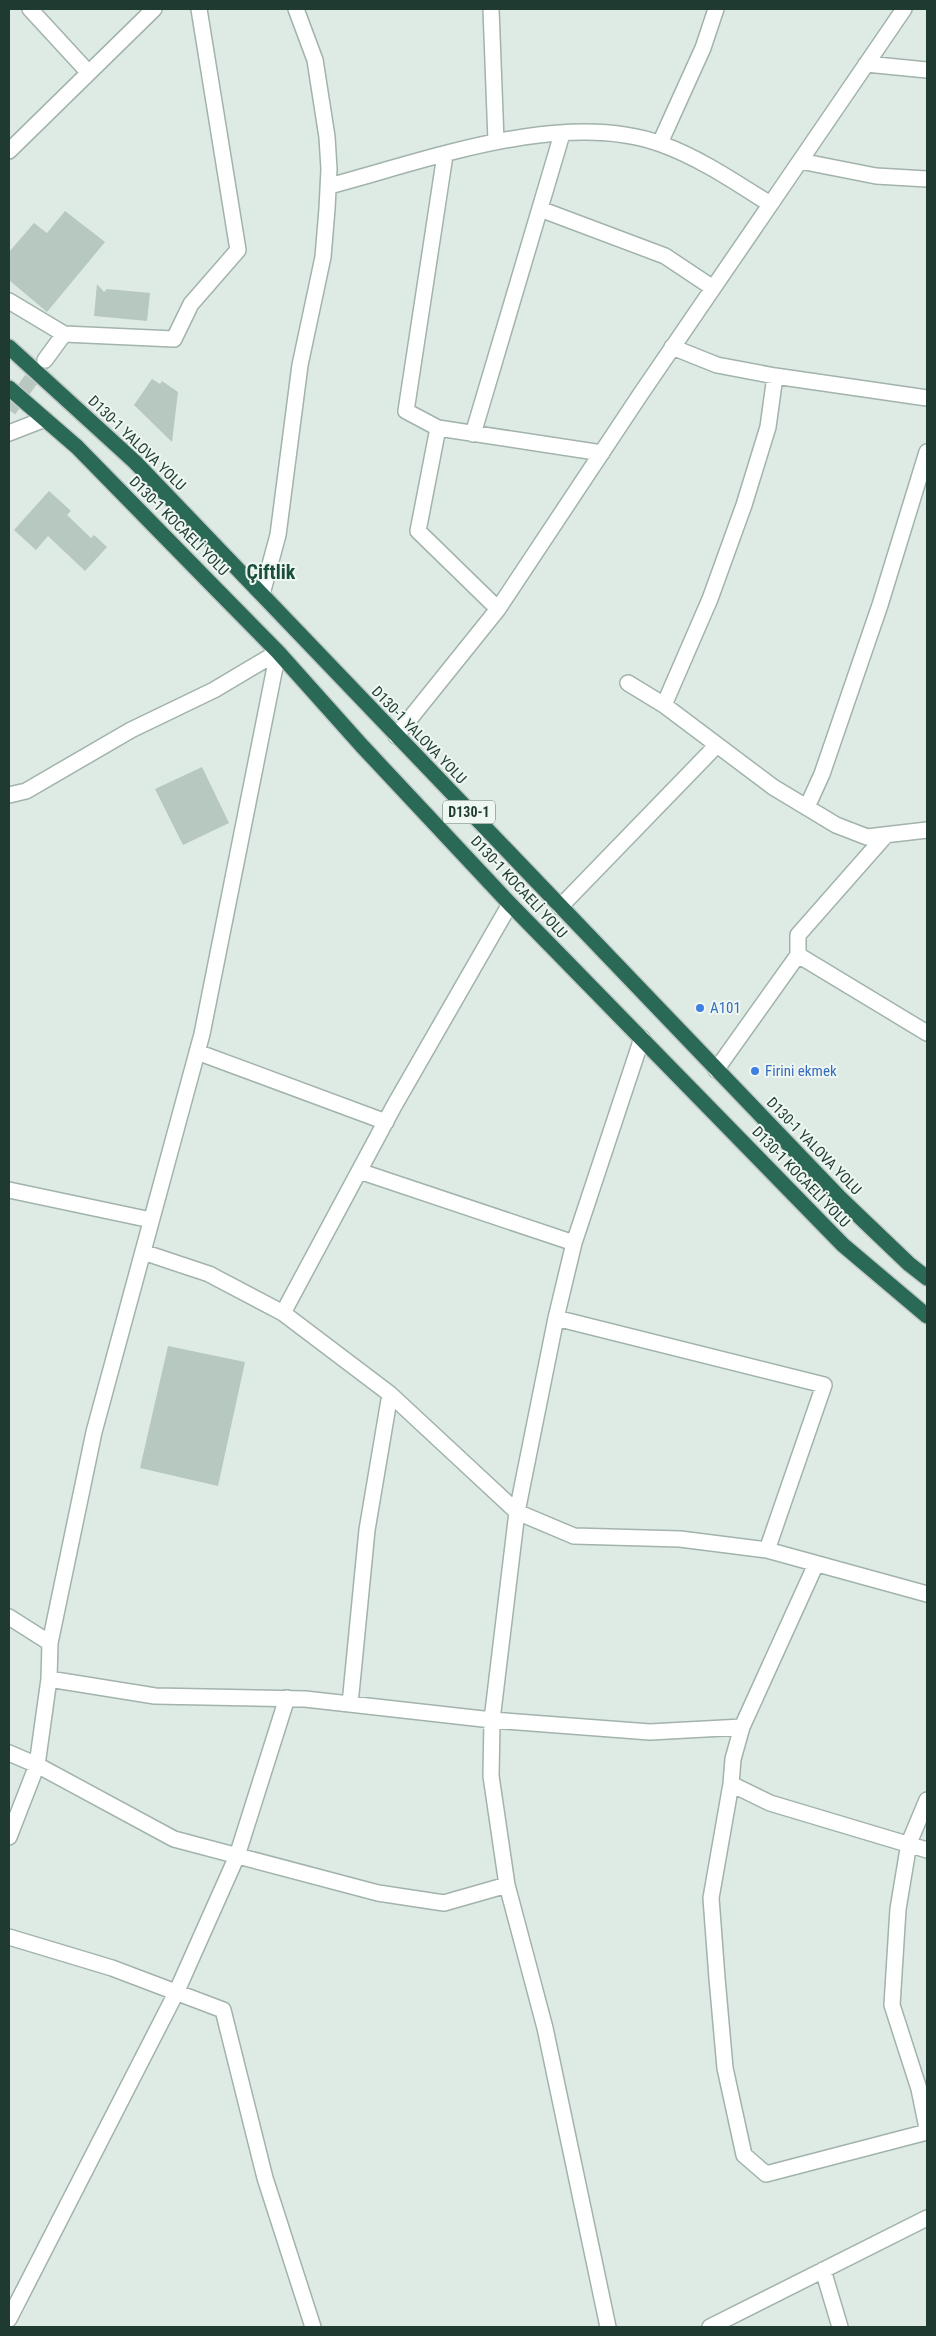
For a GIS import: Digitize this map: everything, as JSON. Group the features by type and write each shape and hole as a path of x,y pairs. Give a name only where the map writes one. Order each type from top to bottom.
{"highway":[{"name":"D130-1 YALOVA YOLU","path":"9,348 135,462 840,1198 909,1264 927,1278"},
{"name":"D130-1 KOCAELİ YOLU","path":"9,388 77,447 278,652 362,746 510,904 843,1245 927,1316"}],"street":[{"path":"30,9 88,72"},
{"path":"9,151 154,9"},
{"path":"9,301 64,334 174,339 191,304 238,250 199,9"},
{"path":"262,594 278,535 300,365 323,257 328,186 327,137 315,60 296,9"},
{"path":"491,9 496,141"},
{"path":"660,143 703,48 716,9"},
{"path":"396,736 498,609 672,348 904,9"},
{"path":"866,64 927,70"},
{"path":"328,186 496,141 562,134 608,132 660,143 712,168 770,204"},
{"path":"473,434 562,134"},
{"path":"445,155 406,411 438,428 602,453"},
{"path":"800,161 876,176 927,179"},
{"path":"540,209 665,256 713,288"},
{"path":"45,360 64,334"},
{"path":"672,348 717,365 775,376 927,398"},
{"path":"664,705 710,599 744,505 768,427 775,376"},
{"path":"9,433 45,419"},
{"path":"438,428 418,531 498,609"},
{"path":"807,807 822,774 880,606 927,452"},
{"path":"9,795 26,791 131,730 214,690 278,652"},
{"path":"9,1837 37,1765 49,1679 50,1643 94,1432 197,1052 278,652"},
{"path":"628,683 664,705 773,786 836,825 867,837 927,830"},
{"path":"560,907 718,745"},
{"path":"716,1070 798,955 798,934 886,835"},
{"path":"284,1313 386,1122 510,904"},
{"path":"798,955 927,1033"},
{"path":"608,2327 545,2028 507,1885 491,1776 492,1720 517,1512 556,1318 574,1243 642,1038"},
{"path":"197,1052 386,1122"},
{"path":"359,1171 574,1243"},
{"path":"9,1190 151,1220"},
{"path":"143,1252 209,1274 284,1313 390,1394 517,1512 574,1536 680,1539 767,1550 927,1594"},
{"path":"556,1318 824,1385 767,1550"},
{"path":"350,1704 367,1530 390,1394"},
{"path":"816,1564 742,1727 733,1759 731,1784 711,1898 725,2068 744,2156 766,2174 927,2130 919,2089 892,2005 898,1909 908,1843 927,1800"},
{"path":"9,1617 50,1643"},
{"path":"49,1679 154,1696 287,1698 492,1720 650,1732 742,1727"},
{"path":"9,2319 176,1993 237,1856 287,1698"},
{"path":"9,1752 37,1765 174,1839 237,1856 378,1893 444,1903 507,1885"},
{"path":"731,1784 770,1803 927,1850"},
{"path":"9,1937 112,1968 223,2010 265,2178 313,2327"},
{"path":"710,2327 927,2218"},
{"path":"823,2270 840,2327"}],"building":[{"path":"65,211 105,242 47,312 9,280 9,252 34,223 47,233"},
{"path":"97,284 104,292 107,289 150,293 147,321 94,316"},
{"path":"152,379 160,384 162,381 178,392 172,442 134,405"},
{"path":"49,491 71,511 67,515 91,538 94,535 107,547 85,571 48,536 36,550 14,530"},
{"path":"202,767 229,823 183,845 155,789"},
{"path":"168,1346 245,1362 218,1486 140,1468"}],"tunnel":[{"path":"9,410 43,363"}],"place":[{"name":"A101","path":"700,1008"},
{"name":"Firini ekmek","path":"755,1071"}],"district":[{"name":"Çiftlik","path":"271,572"}]}
